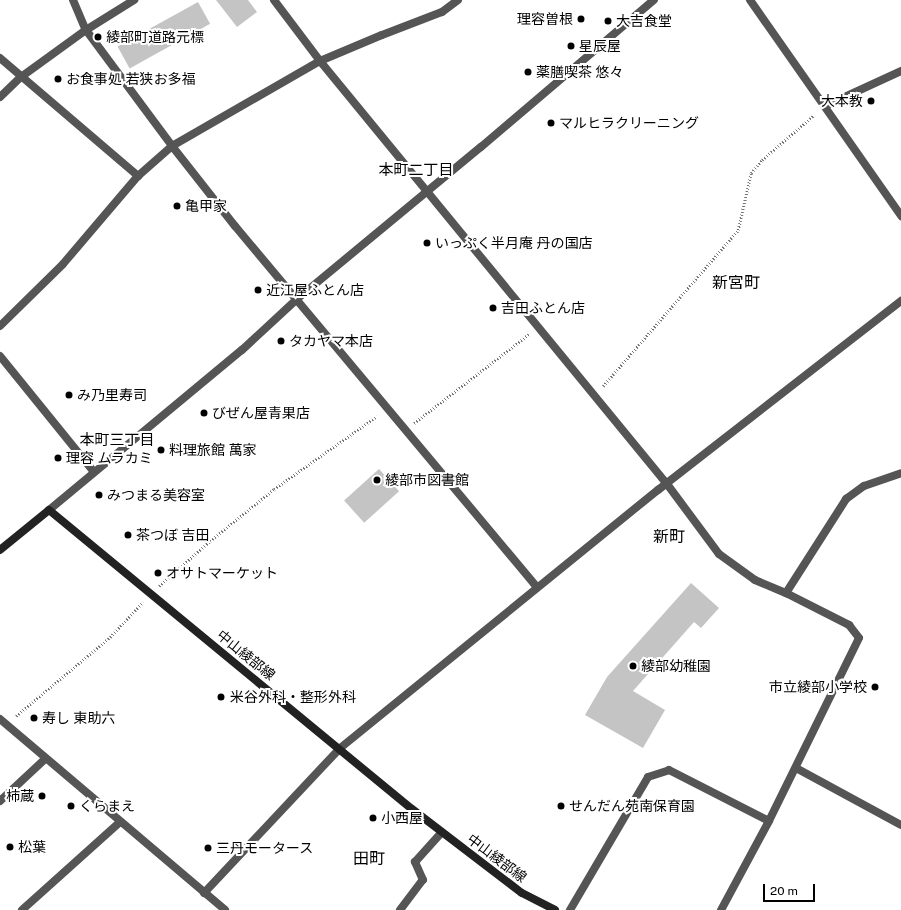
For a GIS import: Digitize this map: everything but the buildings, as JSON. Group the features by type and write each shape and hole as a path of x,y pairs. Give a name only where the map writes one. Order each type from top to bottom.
{"main road":[{"name":"中山綾部線","path":"49,510 442,832 522,894 555,910"},
{"path":"0,550 49,510"}],"street":[{"path":"73,0 86,30 172,146 234,226 297,299 537,587"},
{"path":"0,97 20,77 86,30 134,0"},
{"path":"274,0 320,61 667,484 719,554 755,580 786,593 849,625 859,638 796,768 721,910"},
{"path":"0,326 63,264 138,176 172,146 320,61 382,34 442,12 458,0"},
{"path":"49,510 242,350 297,299 654,0"},
{"path":"750,0 901,216"},
{"path":"0,58 20,77 138,176"},
{"path":"825,106 901,71"},
{"path":"204,893 339,749 537,587 901,301"},
{"path":"0,356 94,472"},
{"path":"786,593 846,499 864,486 901,473"},
{"path":"2,725 45,758 225,910"},
{"path":"0,801 45,758"},
{"path":"796,768 901,825"},
{"path":"570,910 648,777 669,770 769,821"},
{"path":"22,910 120,822"},
{"path":"400,910 423,880 415,862 442,832"}],"path":[{"path":"595,396 738,230 751,173 762,160 825,106"},
{"path":"406,429 538,327"},
{"path":"2,725 110,637 151,594 210,541 274,489 388,408"}],"place":[{"name":"理容曽根","path":"581,19"},
{"name":"大吉食堂","path":"608,21"},
{"name":"綾部町道路元標","path":"98,37"},
{"name":"星辰屋","path":"571,46"},
{"name":"薬膳喫茶 悠々","path":"528,72"},
{"name":"お食事処 若狭お多福","path":"58,79"},
{"name":"大本教","path":"871,101"},
{"name":"マルヒラクリーニング","path":"551,123"},
{"name":"亀甲家","path":"177,206"},
{"name":"いっぷく半月庵 丹の国店","path":"427,243"},
{"name":"近江屋ふとん店","path":"258,290"},
{"name":"吉田ふとん店","path":"493,308"},
{"name":"タカヤマ本店","path":"281,341"},
{"name":"み乃里寿司","path":"69,395"},
{"name":"びぜん屋青果店","path":"204,413"},
{"name":"料理旅館 萬家","path":"161,450"},
{"name":"理容 ムラカミ","path":"58,458"},
{"name":"綾部市図書館","path":"377,480"},
{"name":"みつまる美容室","path":"99,495"},
{"name":"茶つぼ 吉田","path":"128,535"},
{"name":"オサトマーケット","path":"158,573"},
{"name":"綾部幼稚園","path":"633,666"},
{"name":"市立綾部小学校","path":"875,687"},
{"name":"米谷外科・整形外科","path":"221,697"},
{"name":"寿し 東助六","path":"34,718"},
{"name":"柿蔵","path":"42,796"},
{"name":"くらまえ","path":"71,806"},
{"name":"せんだん苑南保育園","path":"561,806"},
{"name":"小西屋","path":"373,818"},
{"name":"松葉","path":"10,847"},
{"name":"三丹モータース","path":"208,848"}],"district":[{"name":"本町二丁目","path":"416,170"},
{"name":"新宮町","path":"736,283"},
{"name":"本町三丁目","path":"117,440"},
{"name":"新町","path":"669,537"},
{"name":"田町","path":"369,859"}]}
